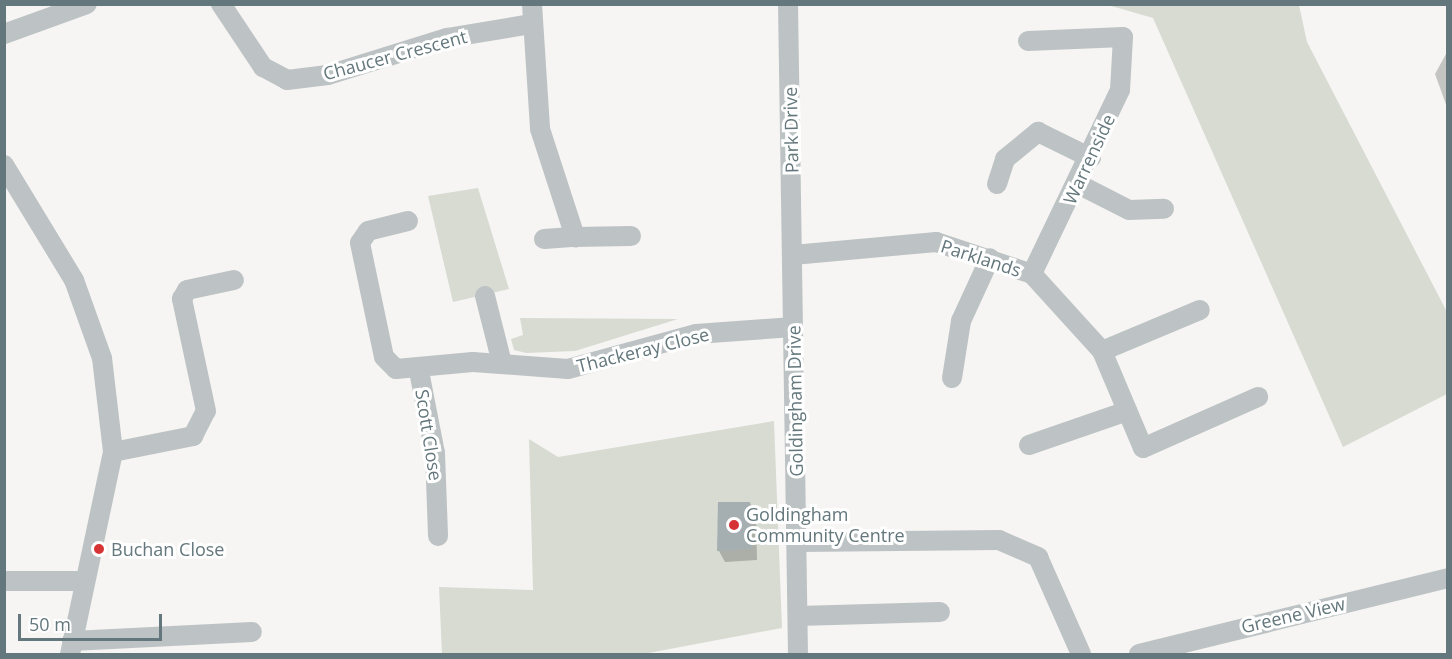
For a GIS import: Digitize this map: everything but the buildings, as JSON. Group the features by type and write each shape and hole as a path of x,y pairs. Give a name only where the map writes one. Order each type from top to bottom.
{"street":[{"path":"4,34 87,4"},
{"name":"Chaucer Crescent","path":"221,4 263,67 288,80 328,75 532,14"},
{"name":"Park Drive","path":"788,4 794,255"},
{"path":"532,14 540,129 575,237"},
{"name":"Warrenside","path":"1028,41 1123,37 1120,90 1091,158 1032,274"},
{"path":"997,184 1005,159 1038,132 1091,158"},
{"path":"4,165 74,280 102,358 113,452 82,580 71,648 252,632"},
{"path":"1078,184 1129,210 1164,209"},
{"name":"Thackeray Close","path":"408,221 368,231 360,243 384,357 396,369 419,370 502,363 568,369 696,334 793,327"},
{"path":"544,239 631,236"},
{"name":"Parklands","path":"794,255 936,242 990,258 1032,274 1102,351 1143,448 1258,397"},
{"name":"Goldingham Drive","path":"794,255 793,327 800,542 798,654"},
{"path":"952,378 961,321 990,258"},
{"path":"113,452 193,436 206,411 182,299 187,290 234,280"},
{"path":"485,296 502,363"},
{"path":"1102,351 1200,310"},
{"name":"Scott Close","path":"419,370 435,453 438,536"},
{"path":"1029,445 1126,411"},
{"path":"800,542 999,540 1038,557 1081,654"},
{"name":"Greene View","path":"1139,654 1448,578"},
{"path":"4,580 82,580"},
{"path":"798,616 940,612"}],"shaded area":[{"path":"1108,5 1299,5 1307,42 1447,312 1447,394 1343,447 1153,18"},
{"path":"478,188 509,289 453,302 428,196"},
{"path":"520,318 678,319 575,351 526,353 514,350 511,339 523,335"},
{"path":"774,421 782,628 643,654 442,654 439,587 533,590 529,439 558,457"}],"place":[{"name":"Goldingham Community Centre","path":"734,525"},
{"name":"Buchan Close","path":"99,549"}]}
